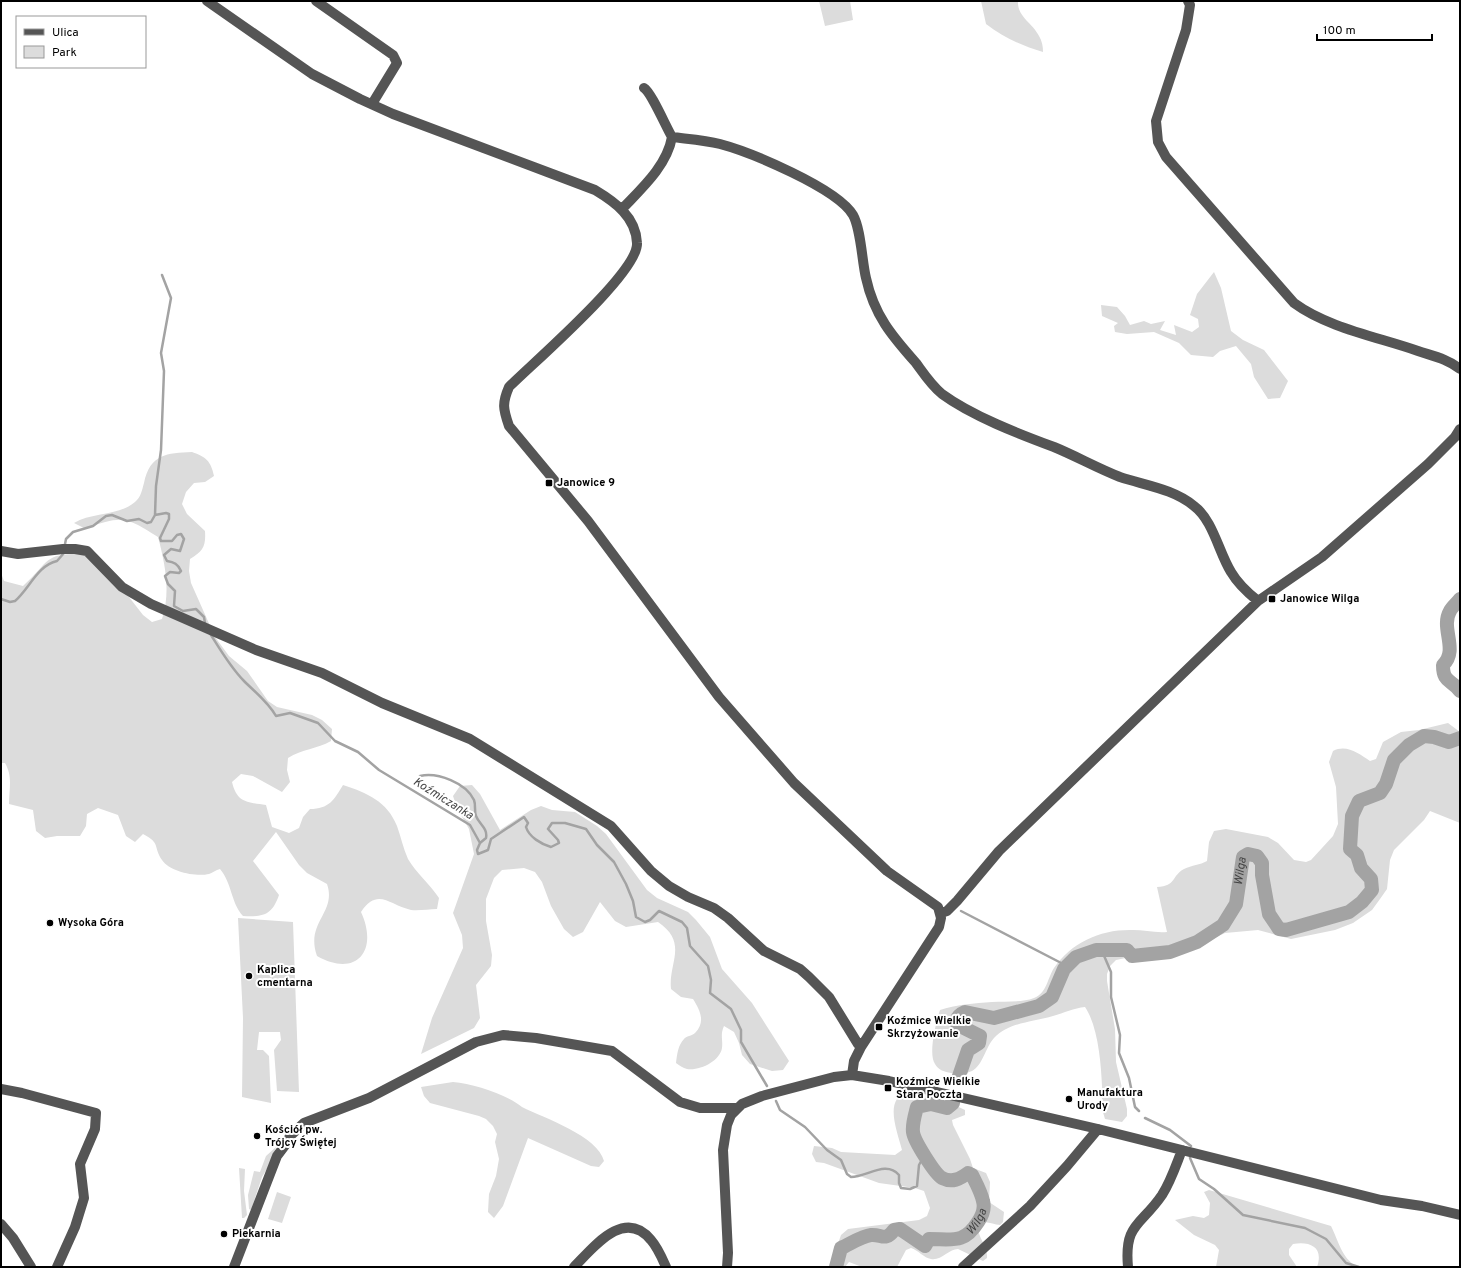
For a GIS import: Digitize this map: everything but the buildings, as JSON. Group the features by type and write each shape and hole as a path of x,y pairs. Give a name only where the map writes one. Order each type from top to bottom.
{"street":[{"path":"207,1 312,74 372,104 423,125 582,184 595,190 622,209 630,219 638,244 633,257 609,291 509,386 503,400 505,413 509,426 588,521 719,697 794,783 887,871 938,907 941,913 939,927 861,1047 854,1061 852,1075"},
{"path":"316,1 397,59 397,63 372,104"},
{"path":"1188,1 1189,13 1186,30 1156,121 1156,135 1166,158 1294,303 1306,312 1373,337 1448,360 1460,369"},
{"path":"622,209 654,174 671,145 672,137 660,117 651,96 644,88"},
{"path":"672,137 719,144 756,156 795,174 845,207 853,216 857,227 866,279 879,317 897,343 933,386 962,406 1013,432 1055,448 1095,467 1180,498 1195,506 1213,534 1230,571 1240,584 1258,602"},
{"path":"941,913 957,901 999,851 1258,602 1322,557 1428,464 1455,437 1460,429"},
{"path":"1,551 18,554 63,549 87,551 122,587 151,604 256,650 322,673 382,703 470,739 611,826 651,871 669,886 688,897 714,908 728,918 764,952 800,970 809,977 829,997 861,1047"},
{"path":"234,1267 276,1156 286,1144 290,1136 304,1123 369,1098 476,1042 503,1035 536,1038 612,1051 680,1102 700,1108 737,1108 762,1096 834,1077 852,1075 889,1081 1098,1129 1381,1200 1422,1206 1460,1215"},
{"path":"1,1089 22,1093 96,1113 95,1129 80,1164 84,1198 75,1228 57,1267"},
{"path":"727,1267 724,1137 727,1125 737,1108"},
{"path":"963,1267 1030,1206 1067,1166 1098,1129"},
{"path":"1128,1267 1126,1249 1132,1228 1161,1196 1172,1176 1182,1150"},
{"path":"1,1224 13,1238 31,1267"},
{"path":"574,1267 606,1236 616,1230 629,1227 639,1230 651,1239 666,1267"}],"green space":[{"path":"819,1 850,1 853,20 825,26"},
{"path":"981,1 1018,1 1020,11 1040,38 1043,52 1013,41 986,24"},
{"path":"1214,272 1221,288 1231,331 1243,340 1264,350 1288,381 1280,398 1268,399 1254,377 1251,364 1236,346 1220,351 1213,357 1191,355 1179,343 1154,332 1127,334 1115,332 1114,326 1118,323 1102,316 1101,305 1117,307 1125,316 1130,325 1144,321 1151,324 1165,321 1160,330 1176,335 1174,325 1192,332 1199,327 1198,319 1190,315 1197,294"},
{"path":"192,452 207,460 214,476 205,482 194,483 186,492 182,504 187,514 205,531 203,548 198,554 190,559 189,571 191,583 215,637 229,656 247,671 268,701 277,707 312,715 322,720 332,729 331,741 288,758 287,770 290,782 282,792 253,776 241,774 232,782 234,789 240,798 248,802 266,805 272,827 289,833 299,828 303,817 310,809 317,809 330,803 343,785 368,795 382,804 393,817 408,859 439,898 437,909 417,910 403,908 384,900 373,900 361,912 366,926 367,938 365,949 360,957 353,962 343,964 331,962 317,956 314,944 315,934 328,903 329,894 327,884 307,873 299,865 276,832 253,861 279,895 270,911 262,915 243,916 236,905 227,880 220,869 209,874 197,875 184,873 171,868 159,856 155,843 149,837 143,834 135,842 126,836 118,815 98,808 87,814 86,826 80,836 57,836 45,838 36,831 33,810 9,804 9,773 5,763 1,763 1,573 4,581 23,586 44,564 55,557 73,554 87,554 129,597 143,615 152,622 162,619 165,609 167,588 165,567 158,537 137,524 129,521 115,520 84,528 74,523 89,517 121,510 129,506 139,498 147,473 155,461 161,457 175,453"},
{"path":"1448,723 1460,732 1460,823 1430,811 1424,820 1394,850 1390,860 1387,889 1372,910 1353,923 1335,930 1291,939 1258,930 1225,933 1196,947 1173,954 1140,955 1116,960 1110,966 1107,974 1107,981 1115,1029 1116,1062 1127,1109 1127,1116 1122,1122 1105,1119 1102,1107 1100,1056 1093,1024 1085,1007 1022,1023 1007,1029 994,1038 979,1065 967,1073 954,1074 946,1072 936,1066 933,1059 932,1046 940,1010 965,1004 1029,1000 1042,993 1054,968 1061,959 1078,944 1088,939 1121,930 1167,932 1157,887 1171,883 1184,869 1207,861 1209,842 1214,831 1226,829 1268,837 1278,843 1294,860 1306,862 1311,860 1333,836 1338,824 1336,787 1329,762 1333,751 1338,749 1348,749 1370,761 1376,759 1383,742 1401,732 1419,730"},
{"path":"472,785 480,794 500,830 531,810 541,806 552,810 575,812 597,826 606,834 647,890 657,898 688,912 710,937 722,969 752,1003 789,1061 783,1070 772,1071 750,1064 742,1055 734,1032 724,1026 722,1048 718,1057 713,1061 703,1067 692,1069 686,1069 676,1063 680,1044 685,1038 695,1033 698,1029 701,1016 693,999 681,997 671,989 675,946 673,938 667,930 658,922 626,927 615,921 600,902 583,932 573,937 564,929 551,906 542,882 535,872 524,868 502,870 494,878 486,899 486,921 492,955 491,966 476,985 480,1018 474,1028 421,1054 432,1018 463,948 462,935 453,913 474,854 469,829 457,808 453,796 460,786"},
{"path":"238,918 293,922 299,1092 277,1091 274,1050 281,1040 280,1032 259,1032 257,1050 263,1050 269,1056 271,1103 242,1097 243,1018"},
{"path":"453,1082 480,1087 499,1094 522,1107 556,1122 592,1144 600,1152 604,1161 599,1167 591,1166 528,1138 503,1206 494,1218 488,1212 489,1194 496,1176 499,1159 495,1142 497,1134 493,1126 486,1119 479,1116 430,1103 424,1096 421,1087"},
{"path":"911,1091 946,1101 965,1110 965,1115 952,1120 953,1125 973,1168 986,1173 990,1182 989,1202 1004,1212 1003,1222 1000,1225 984,1222 978,1225 979,1234 986,1249 987,1258 983,1261 958,1249 938,1258 931,1259 911,1248 906,1250 897,1267 862,1267 849,1262 845,1267 830,1267 841,1235 848,1229 919,1220 927,1216 930,1208 924,1191 915,1188 879,1183 824,1163 816,1162 812,1154 814,1146 832,1148 841,1152 895,1155 902,1150 895,1124 894,1107 902,1094"},
{"path":"276,1147 271,1162 262,1177 251,1210 249,1209 248,1195 254,1171 260,1172 266,1156"},
{"path":"239,1168 245,1169 244,1191 247,1215 244,1218 242,1218"},
{"path":"1209,1190 1331,1226 1347,1259 1357,1267 1317,1267 1319,1255 1317,1250 1310,1245 1299,1243 1293,1244 1289,1249 1289,1255 1297,1267 1216,1267 1219,1250 1215,1245 1194,1235 1175,1220 1193,1216 1204,1218 1209,1215 1210,1203 1204,1192"},
{"path":"277,1192 291,1197 282,1223 268,1219"}],"waterway":[{"path":"155,515 156,486 161,450 164,371 161,353 171,298 162,275"},
{"name":"Koźmiczanka","path":"65,544 66,539 73,532 93,526 106,516 112,515 127,521 139,519 147,523 151,522 155,515 166,513 169,514 169,519 160,538 161,541 172,541 177,535 181,534 184,539 180,551 171,549 164,555 167,561 176,564 181,571 179,573 170,572 165,576 168,584 175,591 174,606 183,611 196,609 204,617 205,623"},
{"name":"Koźmiczanka","path":"1,599 10,602 15,601 44,567 57,561 64,553"},
{"name":"Wilga","path":"1460,599 1451,610 1447,618 1450,646 1447,659 1443,665 1444,675 1460,691"},
{"name":"Koźmiczanka","path":"211,635 235,671 266,702 276,716 290,713 318,723 335,741 358,752 379,770 470,825 480,843 477,850 478,854 488,850 491,839 524,817 528,823 526,827 530,834 539,842 551,847 559,843 548,829 552,823 565,823 586,829 597,845 614,862 633,901 636,917 645,922 650,920 659,911 682,922 687,928 690,946 708,966 711,980 710,993 731,1009 741,1030 741,1042 767,1086"},
{"name":"Wilga","path":"958,1079 968,1050 979,1043 980,1036 960,1026 956,1022 960,1015 965,1012 994,1018 1039,1006 1052,997 1064,969 1076,957 1096,950 1127,950 1132,956 1170,952 1197,942 1223,925 1236,904 1243,857 1248,854 1257,856 1262,863 1262,875 1269,914 1279,929 1286,930 1349,912 1362,902 1372,890 1371,879 1361,868 1357,855 1350,849 1352,816 1359,801 1380,793 1386,784 1394,760 1409,745 1424,736 1434,737 1449,742 1460,738"},
{"path":"420,776 427,775 443,777 458,784 470,794 475,802 477,819 486,831 486,838 480,843"},
{"path":"961,911 1067,966"},
{"path":"1102,951 1111,972 1111,997 1120,1035 1119,1053 1129,1078 1135,1107 1139,1111"},
{"name":"Koźmiczanka","path":"776,1101 780,1110 805,1127 827,1150 841,1160 847,1174 851,1177 876,1170 888,1169 899,1175 899,1183 901,1188 910,1189 917,1186 919,1165 924,1156"},
{"name":"Wilga","path":"836,1267 841,1248 860,1238 871,1235 886,1237 894,1230 900,1229 925,1246 929,1239 957,1239 963,1237 968,1234 978,1222 983,1212 984,1204 980,1191 972,1175 968,1173 959,1179 953,1180 942,1178 925,1157 913,1132 913,1123 917,1107 931,1104 947,1108 953,1103"},
{"path":"1145,1118 1170,1130 1191,1146"},
{"path":"1190,1158 1199,1179 1214,1189 1243,1215 1305,1228 1326,1239 1346,1263 1359,1267"}],"place":[{"name":"Janowice 9","path":"549,483"},
{"name":"Janowice Wilga","path":"1272,599"},
{"name":"Wysoka Góra","path":"50,923"},
{"name":"Kaplica cmentarna","path":"249,976"},
{"name":"Koźmice Wielkie Skrzyżowanie","path":"879,1027"},
{"name":"Koźmice Wielkie Stara Poczta","path":"888,1088"},
{"name":"Manufaktura Urody","path":"1069,1099"},
{"name":"Kościół pw. Trójcy Świętej","path":"257,1136"},
{"name":"Piekarnia","path":"224,1234"}]}
